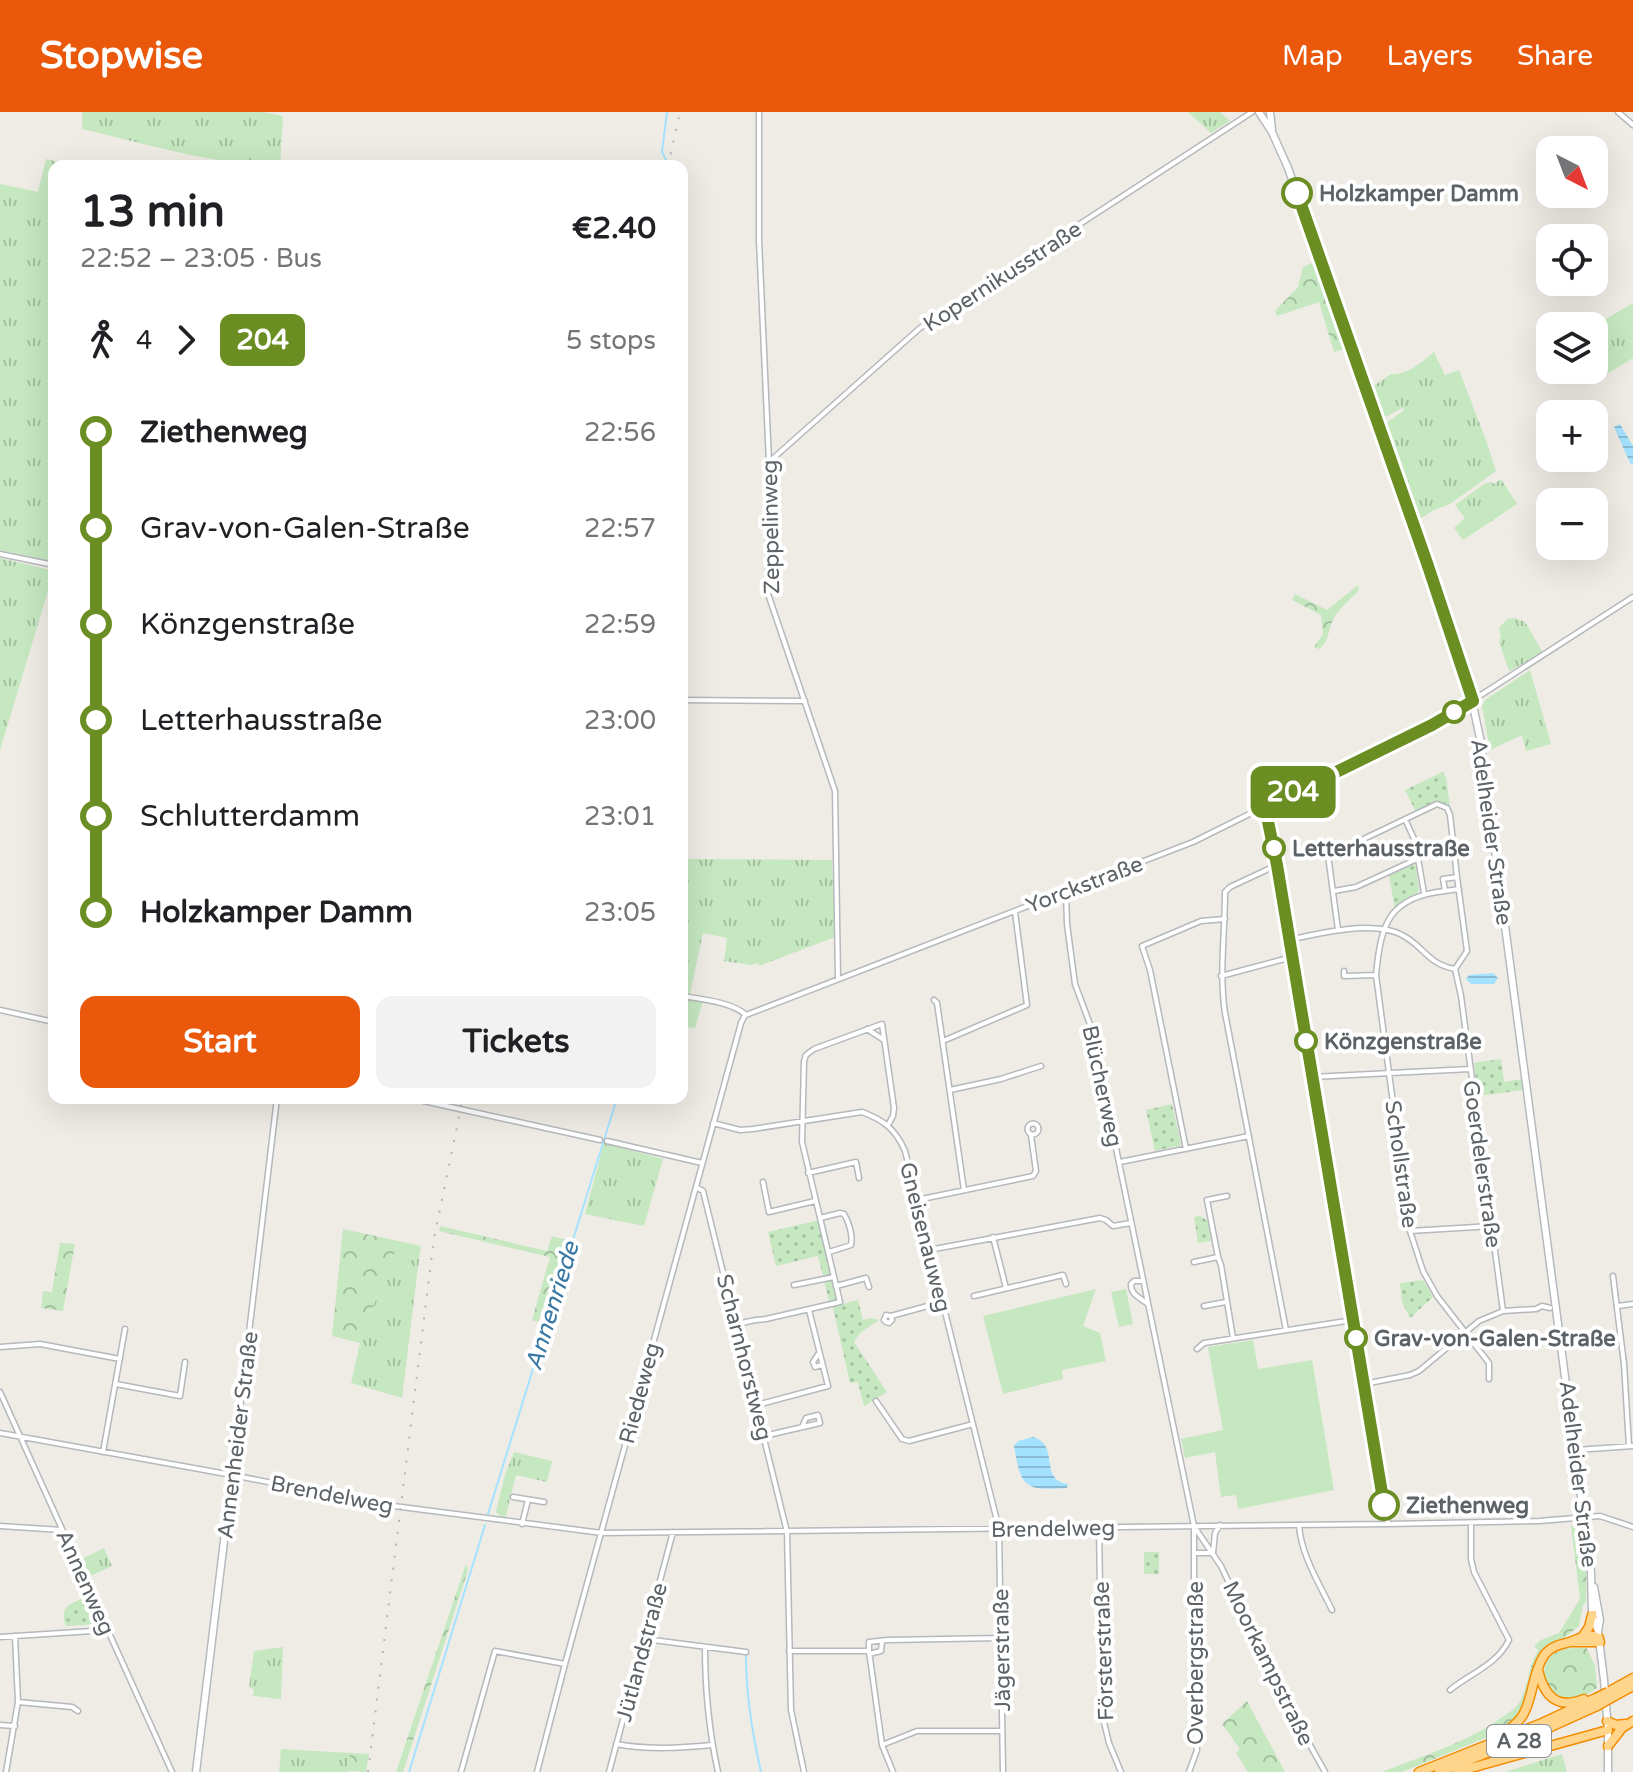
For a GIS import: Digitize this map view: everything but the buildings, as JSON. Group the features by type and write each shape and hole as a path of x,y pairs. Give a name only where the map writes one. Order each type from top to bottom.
{"highway":[{"path":"1583,1636 1592,1615"},
{"path":"1472,1752 1521,1719 1531,1698 1538,1669 1550,1649 1583,1636 1599,1637"},
{"path":"1571,1642 1599,1637"},
{"path":"1538,1669 1542,1687 1553,1699 1562,1703 1596,1699"},
{"name":"A 28","path":"1612,1693 1633,1678"},
{"name":"A 28","path":"1419,1772 1633,1686"},
{"name":"A 28","path":"1439,1772 1515,1742 1596,1699"},
{"path":"1456,1772 1607,1726 1630,1722"},
{"path":"1608,1746 1630,1722"}],"main road":[{"name":"Adelheider Straße","path":"1259,112 1282,153 1300,201 1473,701 1553,1307 1600,1620 1608,1772"},
{"path":"1270,112 1272,132"},
{"name":"Annenheider Straße","path":"196,1772 232,1475"},
{"name":"Adelheider Straße","path":"1593,1585 1592,1615 1599,1637"}],"street":[{"name":"Zeppelinweg","path":"759,112 759,240 769,462 767,591 835,791 838,979"},
{"name":"Kopernikusstraße","path":"769,462 920,328 1252,112"},
{"path":"1618,112 1633,125"},
{"path":"0,554 48,564"},
{"name":"Yorckstraße","path":"746,1015 1193,842 1432,725 1633,597"},
{"path":"688,700 805,701"},
{"path":"1289,940 1360,927 1384,930 1401,933 1437,964 1455,969 1467,951 1447,808 1437,804 1351,845 1329,852 1338,931"},
{"path":"1265,807 1388,1524"},
{"path":"1405,819 1415,841 1424,893"},
{"path":"1334,891 1356,887 1417,859"},
{"path":"1277,865 1225,892 1221,976 1225,1013 1286,1330"},
{"path":"1445,891 1443,879 1457,877"},
{"path":"1384,930 1403,903 1424,893 1459,889"},
{"name":"Blücherweg","path":"1066,892 1075,984 1091,1027 1194,1526"},
{"path":"943,1041 1027,1005 1015,911"},
{"path":"1186,1149 1150,970 1142,946 1201,921 1225,919"},
{"name":"Schollstraße","path":"1384,930 1376,975 1410,1231 1423,1271 1437,1296 1463,1334 1489,1363 1489,1379"},
{"path":"1221,976 1292,957"},
{"name":"Goerdelerstraße","path":"1455,969 1503,1311"},
{"path":"1344,983 1344,974 1376,975"},
{"path":"688,997 740,1009 746,1015"},
{"path":"934,1000 937,1003 964,1190"},
{"path":"0,1010 48,1021"},
{"name":"Riedeweg","path":"537,1772 713,1123 742,1018 746,1015"},
{"path":"713,1123 740,1130 803,1121 862,1112 888,1125 894,1108 882,1024 814,1049 804,1061 803,1121 802,1142 840,1302 736,1324"},
{"path":"867,1029 884,1040"},
{"path":"950,1090 1041,1066"},
{"path":"1312,1077 1471,1069"},
{"name":"Annenheider Straße","path":"232,1475 276,1104"},
{"path":"437,1104 600,1140"},
{"name":"Gneisenauweg","path":"888,1125 905,1151 999,1529"},
{"path":"917,1200 1033,1176 1036,1171 1031,1135"},
{"path":"1120,1162 1249,1136"},
{"path":"607,1141 702,1163"},
{"path":"808,1173 856,1162 859,1178"},
{"path":"763,1182 769,1212 815,1201"},
{"name":"Scharnhorstweg","path":"696,1187 703,1191 787,1532 791,1710 804,1772"},
{"path":"1227,1196 1207,1200 1233,1338"},
{"path":"820,1218 840,1213 847,1219 851,1245 829,1252"},
{"path":"929,1250 1100,1218 1113,1226 1131,1223"},
{"path":"1410,1231 1492,1226"},
{"path":"993,1237 1006,1288"},
{"path":"1194,1262 1218,1257"},
{"path":"974,1296 1063,1275 1066,1284"},
{"path":"1576,1450 1631,1446 1613,1276"},
{"path":"794,1285 834,1277"},
{"path":"836,1286 866,1278 869,1287"},
{"name":"Blücherweg","path":"1143,1281 1134,1281 1131,1292 1148,1304"},
{"path":"891,1316 942,1302"},
{"path":"1204,1306 1226,1302"},
{"path":"1618,1306 1633,1304"},
{"path":"1364,1384 1419,1371 1479,1321 1503,1311 1553,1307"},
{"path":"757,1405 828,1386 809,1310"},
{"path":"1197,1349 1204,1343 1353,1320"},
{"path":"103,1452 125,1329"},
{"path":"0,1347 40,1344 120,1359"},
{"path":"116,1384 180,1396 185,1362"},
{"name":"Annenweg","path":"0,1392 172,1772"},
{"path":"876,1401 902,1439 909,1441 973,1424"},
{"path":"764,1436 802,1427"},
{"name":"Brendelweg","path":"0,1433 386,1505 602,1533 1471,1523 1600,1516 1633,1527"},
{"path":"513,1497 544,1502"},
{"path":"522,1524 528,1500"},
{"path":"1450,1690 1481,1671 1509,1640 1474,1572 1471,1523"},
{"path":"1213,1553 1215,1533 1220,1525"},
{"path":"1299,1525 1309,1563 1332,1610"},
{"path":"0,1526 62,1530"},
{"name":"Overbergstraße","path":"1189,1772 1197,1750 1194,1721 1194,1526"},
{"name":"Moorkampstraße","path":"1194,1526 1213,1553 1281,1693 1325,1772"},
{"name":"Försterstraße","path":"1099,1528 1102,1714 1121,1772"},
{"name":"Jägerstraße","path":"999,1529 1003,1772"},
{"name":"Jütlandstraße","path":"609,1772 673,1532"},
{"name":"Overbergstraße","path":"1194,1553 1213,1553"},
{"path":"0,1637 108,1630"},
{"path":"6,1772 18,1702 15,1636"},
{"path":"893,1772 882,1745 869,1642 1001,1638"},
{"path":"645,1639 746,1652"},
{"path":"789,1651 881,1651 882,1640"},
{"path":"705,1647 705,1686 718,1772"},
{"path":"461,1772 495,1651 565,1664"},
{"path":"18,1702 72,1707 78,1711"},
{"path":"0,1725 15,1726"},
{"path":"882,1745 917,1731 1002,1731"},
{"path":"616,1744 646,1748 712,1745"}],"green space":[{"path":"82,112 263,112 283,116 280,160 218,160 82,129"},
{"path":"1188,112 1220,112 1230,121 1211,133"},
{"path":"46,159 50,160 48,561 0,550 0,184 38,192"},
{"path":"1318,260 1347,348 1334,352 1319,302 1277,316 1275,311 1298,287 1303,267"},
{"path":"1633,303 1633,358 1608,373 1608,318"},
{"path":"1434,352 1445,375 1459,370 1496,471 1450,504 1418,520 1386,423 1404,409 1384,418 1372,387 1391,374 1414,367"},
{"path":"1501,479 1517,504 1463,540 1454,528 1465,518 1455,505 1484,484 1494,484"},
{"path":"0,558 48,570 48,591 0,750"},
{"path":"1358,585 1359,590 1335,616 1325,643 1319,649 1314,647 1323,634 1321,615 1292,600 1295,594 1327,610"},
{"path":"1507,619 1525,622 1543,653 1509,671 1499,642 1499,628"},
{"path":"1530,670 1551,744 1526,751 1522,735 1490,750 1482,706 1485,700"},
{"path":"1443,772 1450,806 1437,803 1416,812 1405,790"},
{"path":"688,859 832,860 835,937 759,966 758,963 751,965 724,961 727,938 703,933 690,994"},
{"path":"1408,864 1416,867 1419,890 1416,895 1402,901 1395,910 1389,875 1408,867"},
{"path":"688,999 703,1001 695,1028 688,1027"},
{"path":"1501,1059 1504,1082 1522,1079 1523,1090 1478,1096 1474,1063"},
{"path":"1172,1104 1181,1144 1177,1148 1155,1151 1146,1110"},
{"path":"604,1143 663,1159 644,1226 585,1214"},
{"path":"1200,1216 1208,1221 1211,1241 1198,1243 1194,1217"},
{"path":"824,1219 843,1304 858,1300 863,1320 879,1320 860,1333 854,1342 887,1392 864,1406 858,1382 850,1383 818,1256 776,1266 768,1232"},
{"path":"440,1226 547,1251 552,1236 566,1240 538,1322 532,1320 550,1257 439,1231"},
{"path":"343,1229 421,1246 419,1259 395,1253 391,1257 360,1343 332,1336"},
{"path":"60,1243 75,1244 63,1311 41,1308 43,1291 52,1292"},
{"path":"395,1253 419,1259 402,1398 351,1383 360,1343"},
{"path":"1423,1280 1433,1297 1410,1318 1402,1302 1400,1283"},
{"path":"1096,1289 1083,1326 1100,1333 1106,1361 1062,1370 1063,1379 1003,1394 983,1316"},
{"path":"1126,1289 1133,1324 1119,1327 1111,1292"},
{"path":"1253,1340 1258,1369 1312,1360 1334,1490 1238,1509 1236,1495 1221,1497 1215,1452 1185,1458 1181,1439 1223,1430 1208,1347"},
{"path":"514,1452 552,1461 547,1482 516,1475 505,1519 496,1512"},
{"path":"1571,1526 1575,1526 1579,1533 1580,1556 1586,1572 1586,1602 1579,1626 1548,1646 1537,1660 1522,1711 1495,1734 1402,1772 1382,1772 1473,1735 1516,1707 1538,1650 1534,1646 1559,1633 1580,1599"},
{"path":"104,1548 112,1566 88,1577 80,1560"},
{"path":"1144,1552 1159,1552 1159,1574 1144,1574"},
{"path":"466,1564 468,1570 403,1772 396,1772"},
{"path":"83,1598 95,1624 66,1626 64,1611"},
{"path":"283,1647 281,1699 253,1696 254,1689 249,1688 254,1651"},
{"path":"1586,1647 1595,1666 1597,1688 1575,1699 1557,1696 1546,1683 1544,1675 1548,1659 1562,1650"},
{"path":"1247,1701 1285,1772 1248,1772 1236,1753 1240,1749 1222,1724"},
{"path":"281,1749 350,1753 347,1771 350,1772 279,1772"},
{"path":"350,1753 369,1754 366,1772 347,1771"},
{"path":"1562,1754 1567,1772 1505,1772"}],"water":[{"path":"1620,424 1633,446 1631,465 1614,427"},
{"path":"1493,973 1498,978 1494,984 1471,984 1466,979 1469,975"},
{"path":"1033,1437 1046,1447 1054,1476 1068,1484 1067,1488 1042,1489 1027,1484 1023,1479 1014,1446 1018,1441"}],"waterway":[{"name":"Annenriede","path":"666,160 662,152 667,112"},
{"name":"Annenriede","path":"488,1514 615,1104"},
{"name":"Annenriede","path":"409,1772 485,1525"},
{"path":"746,1655 750,1714 761,1772"}],"railway":[{"path":"669,160 680,112"},
{"path":"368,1772 434,1238 462,1104"}],"bus line":[{"name":"204","path":"1297,193 1473,701 1432,725 1265,807 1384,1505"}],"place":[{"name":"Holzkamper Damm","path":"1297,193"},
{"name":"Letterhausstraße","path":"1274,848"},
{"name":"Könzgenstraße","path":"1306,1041"},
{"name":"Grav-von-Galen-Straße","path":"1356,1338"},
{"name":"Ziethenweg","path":"1384,1505"}]}
